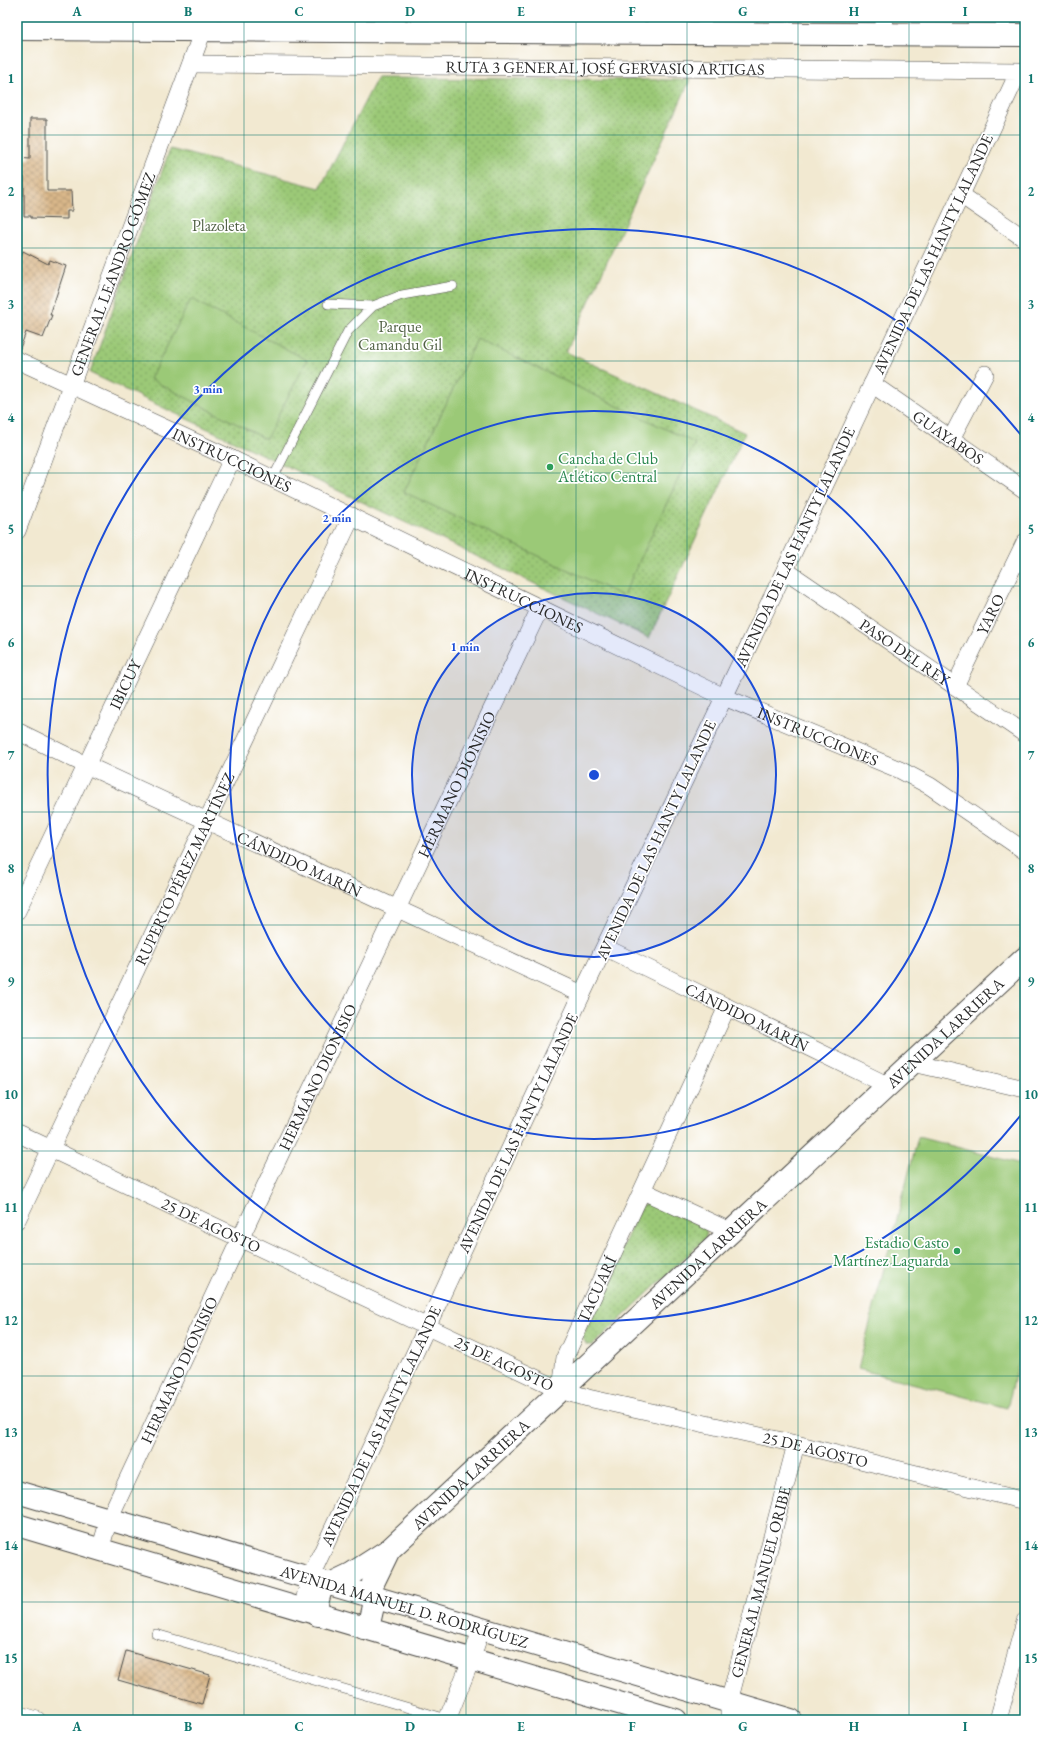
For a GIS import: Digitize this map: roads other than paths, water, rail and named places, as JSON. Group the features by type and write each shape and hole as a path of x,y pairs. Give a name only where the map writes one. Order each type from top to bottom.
{"main road":[{"path":"17,29 205,24 421,30 885,26 1025,35"},
{"name":"AVENIDA LARRIERA","path":"320,1581 351,1574 390,1549 1025,958"},
{"name":"AVENIDA MANUEL D. RODRÍGUEZ","path":"17,1492 482,1630 729,1711 791,1720"},
{"name":"AVENIDA MANUEL D. RODRÍGUEZ","path":"17,1525 312,1614 676,1720"},
{"name":"AVENIDA LARRIERA","path":"364,1628 372,1612 373,1606 371,1596 379,1568 390,1549"},
{"path":"312,1614 317,1604 320,1592 320,1581"}],"street":[{"name":"GENERAL LEANDRO GÓMEZ","path":"17,531 205,24"},
{"name":"RUTA 3 GENERAL JOSÉ GERVASIO ARTIGAS","path":"191,64 1019,71"},
{"name":"AVENIDA DE LAS HANTY LALANDE","path":"320,1581 427,1328 582,994 606,948 785,570 1019,71"},
{"path":"962,195 1025,239"},
{"name":"INSTRUCCIONES","path":"17,360 273,478 724,697 900,770 930,786 1025,851"},
{"path":"951,438 985,374"},
{"name":"GUAYABOS","path":"872,384 1025,490"},
{"name":"IBICUY","path":"17,910 232,459"},
{"name":"RUPERTO PÉREZ MARTÍNEZ","path":"17,1220 352,516"},
{"name":"YARO","path":"955,686 1025,542"},
{"name":"PASO DEL REY","path":"785,570 1025,734"},
{"name":"HERMANO DIONISIO","path":"100,1550 109,1519 240,1239 540,608"},
{"name":"CÁNDIDO MARÍN","path":"17,731 86,765 582,994"},
{"name":"CÁNDIDO MARÍN","path":"606,948 889,1086"},
{"name":"TACUARÍ","path":"561,1390 565,1357 727,1007"},
{"path":"913,1063 1025,1089"},
{"name":"25 DE AGOSTO","path":"17,1133 561,1390 588,1398 796,1444 1025,1501"},
{"path":"642,1191 732,1232"},
{"name":"GENERAL MANUEL ORIBE","path":"729,1711 796,1444"},
{"path":"998,1720 1025,1621"},
{"path":"447,1719 472,1660 482,1630"},
{"path":"17,1714 37,1720"}],"lane":[{"path":"328,304 373,306 402,295 453,286"},
{"path":"273,478 348,331 373,306"},
{"path":"156,1634 447,1719"}],"place":[{"name":"Cancha de Club Atlético Central","path":"550,467"},
{"name":"Estadio Casto Martínez Laguarda","path":"957,1251"}],"park label":[{"name":"Plazoleta","path":"219,225"},
{"name":"Parque Camandu Gil","path":"400,335"}]}
